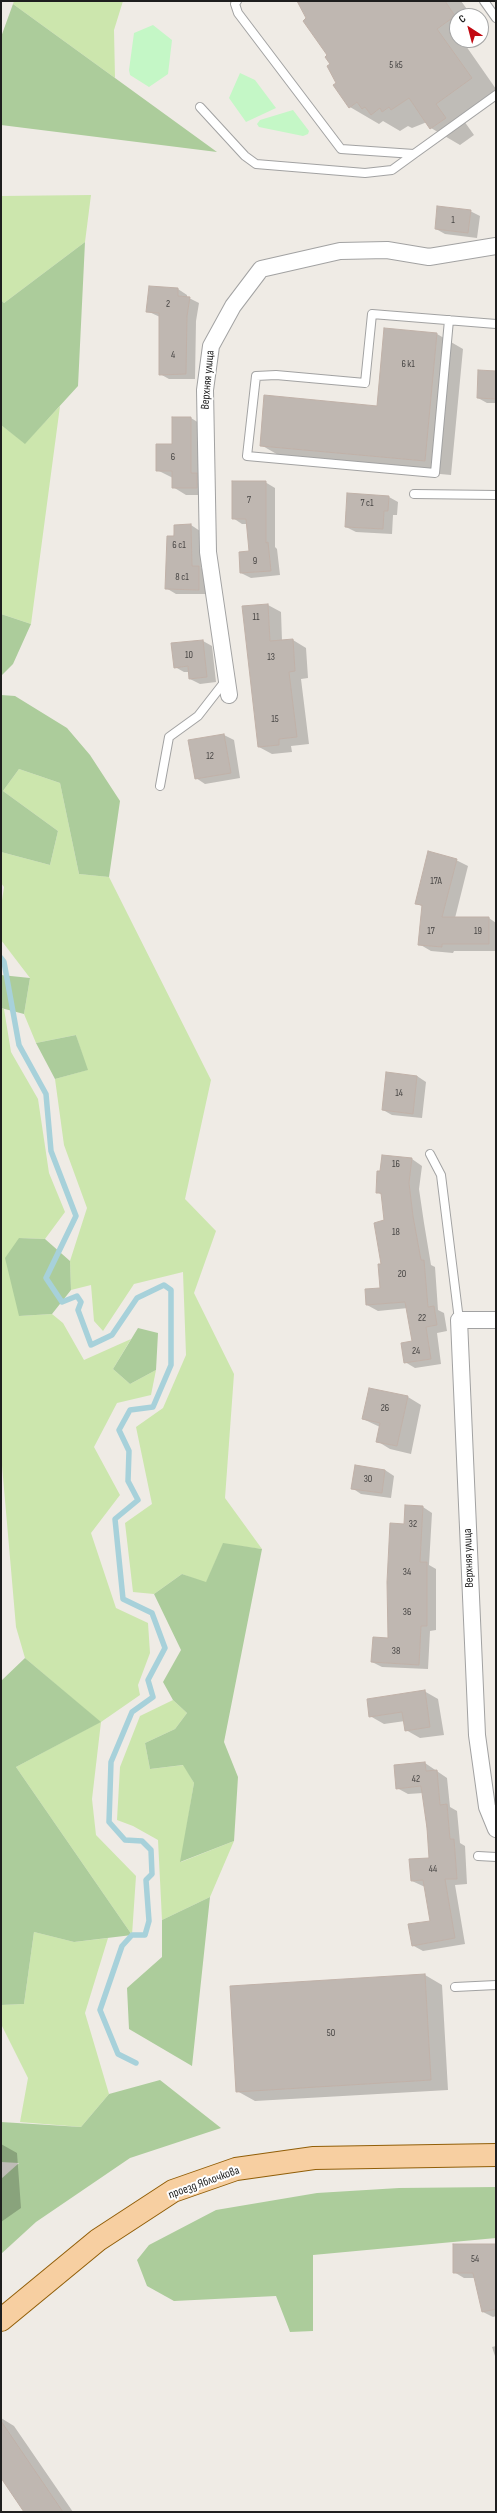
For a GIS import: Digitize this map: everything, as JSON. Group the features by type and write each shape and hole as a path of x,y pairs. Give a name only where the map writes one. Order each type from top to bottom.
{"main road":[{"name":"проезд Яблочкова","path":"1,2320 98,2240 173,2191 236,2170 314,2158 496,2155"}],"street":[{"name":"Верхняя улица","path":"229,695 208,552 205,390 210,346 233,306 261,269 340,252 386,250 429,257 496,246"},
{"name":"Верхняя улица","path":"459,1320 477,1736 487,1807 496,1829"},
{"path":"459,1320 496,1320"}],"lane":[{"path":"238,1 235,4 238,13 335,144 349,151 414,154"},
{"path":"484,1 496,18"},
{"path":"200,107 245,156 256,164 365,173 392,170 496,95"},
{"path":"449,320 435,472 247,456 256,376 276,375 365,383 372,314 449,320 496,324"},
{"path":"414,494 496,495"},
{"path":"160,786 169,737 198,716 226,679"},
{"path":"430,1154 441,1175 459,1320"},
{"path":"478,1856 496,1857"},
{"path":"455,1987 496,1985"}],"green space":[{"path":"14,1 123,1 114,30 115,78 13,4"},
{"path":"13,4 217,152 1,125 1,37"},
{"path":"153,25 172,40 168,74 149,87 130,75 129,70 134,33"},
{"path":"240,73 255,80 276,108 246,122 229,98"},
{"path":"293,110 309,131 308,134 303,136 259,127 257,124 260,120"},
{"path":"91,195 85,242 4,303 1,300 1,196"},
{"path":"85,242 78,386 25,444 1,425 1,300 4,303"},
{"path":"60,406 31,624 1,614 1,425 25,443"},
{"path":"1,614 31,624 13,664 1,676"},
{"path":"1,695 15,696 67,728 90,755 120,801 109,877 79,874 60,783 19,769 3,791 58,831 50,865 1,852"},
{"path":"19,769 60,783 79,874 109,877 211,1080 185,1199 216,1231 194,1293 234,1374 225,1498 262,1549 223,1544 206,1583 182,1574 154,1594 133,1592 125,1523 152,1504 136,1427 163,1408 186,1355 183,1272 134,1284 103,1331 94,1321 91,1285 71,1290 70,1261 87,1208 64,1145 55,1079 87,1070 76,1035 36,1043 24,1014 30,978 1,940 1,907 4,887 1,883 1,852 50,865 58,831 3,791"},
{"path":"1,975 30,978 24,1014 1,1008"},
{"path":"1,1008 4,1009 11,1052 38,1099 49,1173 65,1212 45,1239 19,1238 19,1316 52,1314 63,1323 84,1360 131,1339 113,1369 130,1384 156,1370 151,1395 117,1403 94,1447 120,1495 91,1533 116,1608 148,1623 150,1653 138,1685 140,1695 101,1722 92,1799 96,1835 136,1876 132,1935 16,1767 100,1722 25,1658 16,1627 1,1454"},
{"path":"76,1035 88,1070 55,1079 36,1043"},
{"path":"19,1238 45,1239 70,1261 71,1290 52,1314 19,1316 5,1258"},
{"path":"138,1328 158,1333 156,1370 130,1384 113,1369"},
{"path":"223,1543 262,1549 224,1742 238,1777 234,1841 180,1862 194,1783 183,1765 150,1769 145,1743 175,1729 187,1713 173,1700 163,1682 181,1650 154,1594 182,1574 206,1582"},
{"path":"25,1658 101,1722 16,1767 132,1935 74,1942 34,1932 24,2004 1,2005 1,1681"},
{"path":"173,1700 187,1713 175,1729 145,1743 150,1769 184,1765 194,1783 181,1862 234,1841 210,1897 162,1920 158,1840 133,1826 117,1820 120,1767 140,1716"},
{"path":"210,1897 192,2066 129,2029 127,1988 162,1957 162,1920"},
{"path":"34,1932 74,1942 108,1938 85,2013 109,2094 81,2127 20,2122 28,2078 1,2024 1,2005 24,2004"},
{"path":"160,2080 221,2128 130,2158 36,2222 1,2254 1,2179 19,2163 1,2162 1,2122 81,2127 109,2094"},
{"path":"496,2187 496,2238 313,2255 313,2331 290,2332 276,2296 174,2301 147,2286 137,2260 149,2245 216,2210 317,2193 399,2188"}],"building":[{"path":"297,1 445,1 450,8 449,20 437,29 449,48 451,48 472,78 436,104 446,118 430,129 409,98 391,110 389,107 382,112 380,108 371,115 365,107 362,109 357,102 349,108 333,85 336,83 327,66 330,64 325,57 327,55 303,21 306,18"},
{"path":"437,206 471,210 468,233 435,229"},
{"path":"149,286 178,288 178,296 190,297 187,316 186,374 159,375 159,313 146,312"},
{"path":"384,328 437,333 425,461 260,446 264,395 377,406"},
{"path":"478,370 496,371 496,399 477,398"},
{"path":"172,417 191,417 191,473 197,473 197,488 172,488 172,471 156,471 156,444 172,444"},
{"path":"232,481 266,481 266,543 268,542 271,571 240,573 239,552 249,551 246,519 232,519"},
{"path":"347,493 389,496 388,511 384,511 383,529 345,527"},
{"path":"191,524 192,566 199,566 199,590 165,589 167,536 174,536 174,525"},
{"path":"268,604 270,641 293,639 295,671 289,672 297,737 279,739 279,745 258,747 242,606"},
{"path":"203,640 207,677 189,679 188,666 174,668 171,643"},
{"path":"224,734 231,773 195,779 188,740"},
{"path":"428,851 457,859 442,917 489,917 489,944 442,944 442,947 418,945 422,905 415,904"},
{"path":"386,1072 417,1076 413,1114 382,1110"},
{"path":"382,1155 412,1158 409,1183 413,1216 421,1260 424,1260 428,1307 434,1306 437,1325 426,1327 431,1359 404,1363 401,1343 412,1341 405,1302 366,1305 365,1289 380,1288 378,1264 381,1264 374,1223 384,1220 381,1193 376,1193 377,1171 380,1171"},
{"path":"369,1388 408,1396 397,1446 376,1442 380,1423 362,1419"},
{"path":"355,1465 385,1470 382,1493 351,1489"},
{"path":"405,1505 423,1506 420,1562 427,1562 427,1626 421,1626 419,1665 371,1662 373,1637 388,1638 387,1582 390,1523 404,1524"},
{"path":"425,1690 430,1727 405,1731 402,1712 369,1717 367,1699"},
{"path":"425,1762 426,1771 437,1770 440,1805 447,1804 450,1839 454,1839 457,1879 445,1879 455,1938 412,1946 408,1924 430,1921 423,1880 411,1881 409,1859 429,1858 427,1828 421,1786 396,1789 394,1765"},
{"path":"425,1974 431,2080 236,2092 230,1986"},
{"path":"453,2244 496,2244 496,2309 482,2312 473,2273 453,2273"},
{"path":"1,2421 63,2512 24,2512 1,2478"}],"waterway":[{"path":"1,958 4,962 19,1045 46,1094 51,1151 76,1216 46,1278 62,1302 77,1296 81,1302 78,1310 91,1345 112,1335 137,1298 164,1285 171,1290 171,1365 153,1407 130,1410 119,1430 129,1451 128,1481 138,1500 115,1519 123,1599 152,1613 165,1648 148,1680 153,1697 132,1712 111,1762 109,1822 125,1840 142,1841 151,1850 152,1874 146,1880 149,1921 145,1935 132,1935 122,1946 100,2010 118,2054 136,2063"}]}
